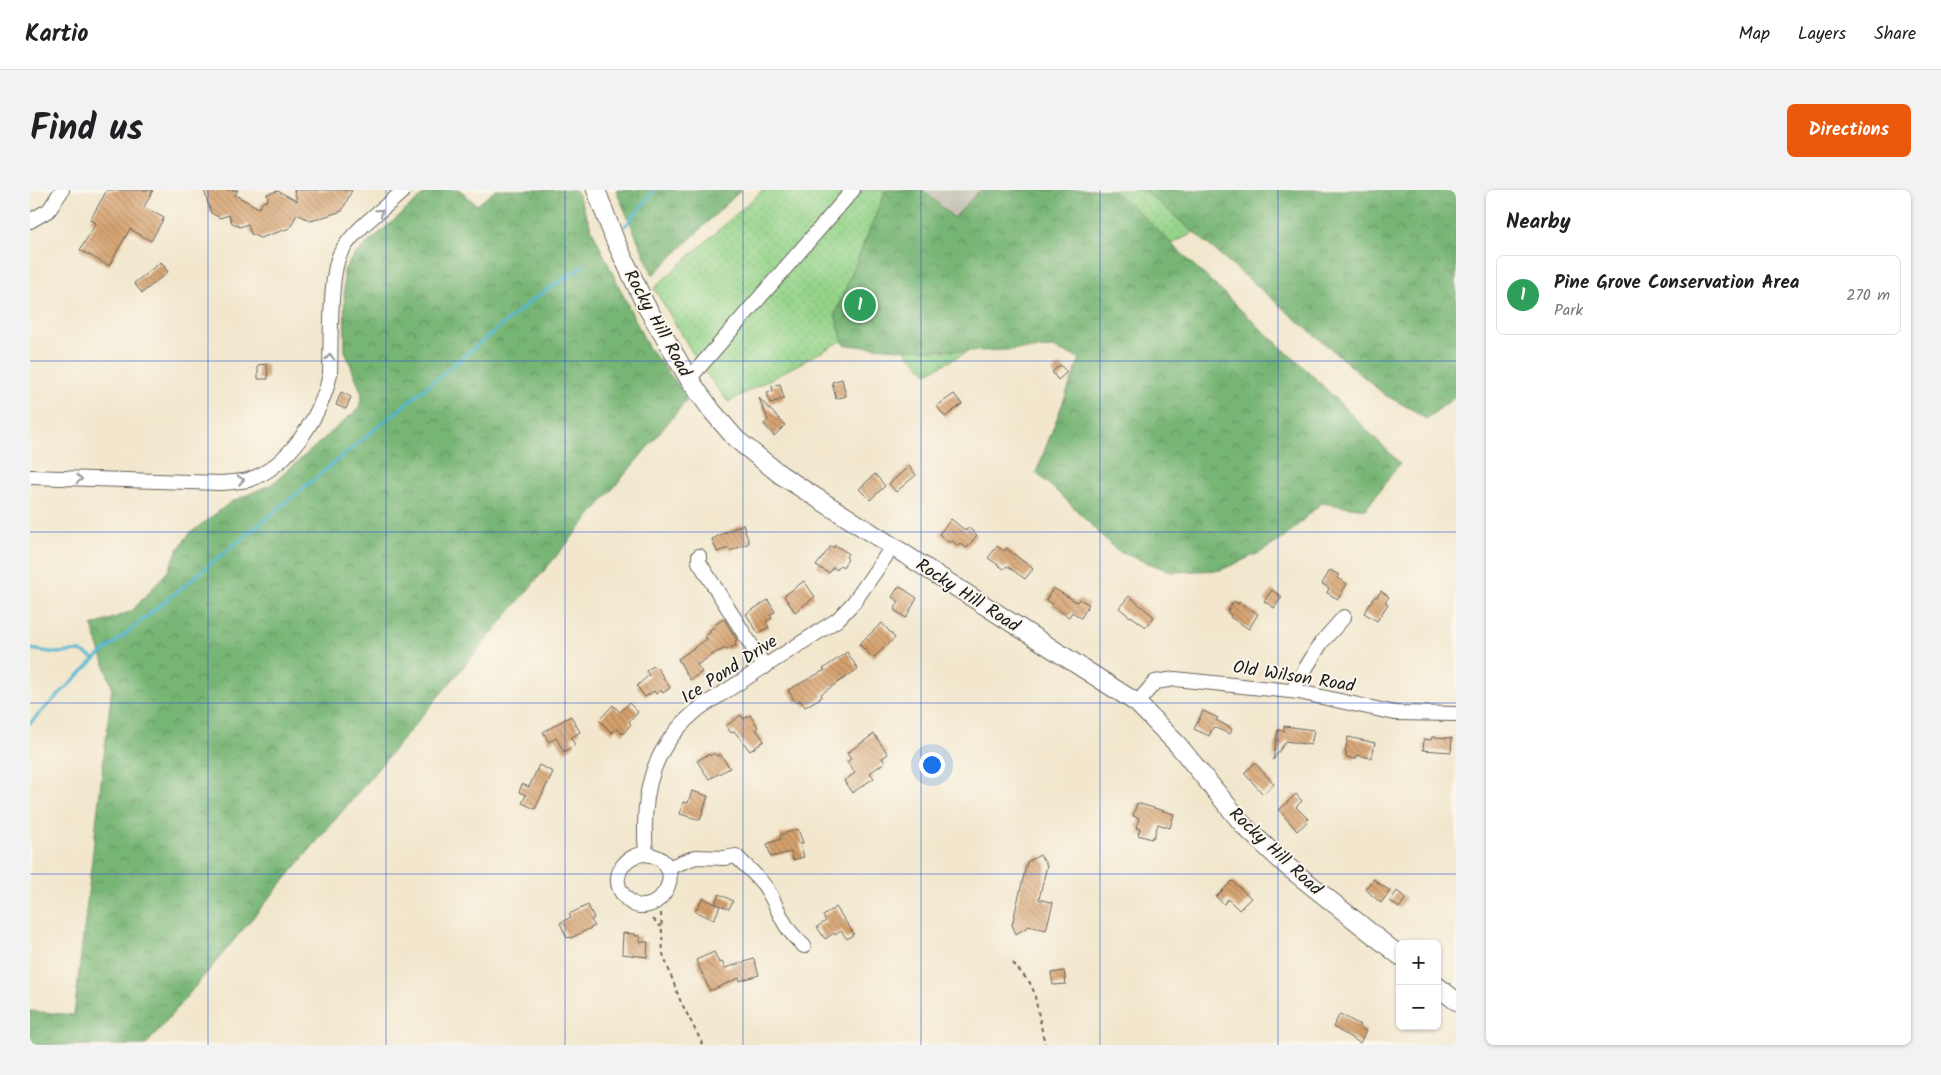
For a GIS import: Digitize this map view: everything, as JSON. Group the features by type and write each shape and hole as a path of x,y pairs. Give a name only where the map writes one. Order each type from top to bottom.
{"main road":[{"name":"Rocky Hill Road","path":"596,190 615,240 645,304 690,379 712,411 750,451 781,475 1136,703 1178,745 1231,811 1256,837 1296,873 1396,953"},
{"path":"1441,989 1456,1001"}],"street":[{"path":"30,221 49,210 62,190"},
{"path":"30,477 221,483 247,480 268,470 281,460 301,438 327,388 330,374 334,269 341,252 364,225 404,190"},
{"path":"690,379 853,190"},
{"name":"Ice Pond Drive","path":"646,854 644,825 646,797 652,771 662,750 678,728 691,715 837,620 854,602 893,546"},
{"path":"699,556 698,562 765,667"},
{"path":"1296,692 1300,675 1321,643 1344,617"},
{"name":"Old Wilson Road","path":"1136,703 1155,682 1176,679 1296,692 1395,713 1456,714"},
{"path":"646,854 658,858 667,868 669,884 662,898 650,904 638,904 626,898 619,888 618,875 623,863 633,856 646,854"},
{"path":"667,868 696,857 726,858 736,856 768,890 787,928 804,946"}],"path":[{"path":"662,898 661,927 663,954 680,1000 702,1045"},
{"path":"653,920 661,927"},
{"path":"1013,963 1030,983 1034,992 1045,1045"}],"shaded area":[{"path":"923,190 980,190 954,218"}],"green space":[{"path":"429,190 460,190 477,205 496,190 576,190 592,230 648,347 689,398 146,1045 30,1045 30,1011 74,1015 112,687 92,626 132,611 168,571 177,551 189,534 231,502 272,484 359,408 362,394 345,351 344,270 354,255"},
{"path":"616,190 741,190 653,275"},
{"path":"763,190 916,190 953,228 984,190 1212,190 1191,234 927,373 877,322 728,402 701,367 654,288"},
{"path":"886,190 923,190 954,218 980,190 1112,190 1133,207 1311,374 1400,463 1366,509 1321,503 1283,539 1259,553 1221,570 1172,572 1117,551 1059,493 1036,473 1080,358 1052,348 980,351 900,349 844,345 835,314"},
{"path":"1144,190 1456,190 1456,396 1426,419 1385,395"}],"building":[{"path":"107,190 153,190 144,207 164,218 151,241 130,229 109,266 80,250 96,223 90,220"},
{"path":"204,190 238,190 235,195 259,208 263,202 268,200 267,194 278,191 297,201 294,190 352,190 342,211 311,221 297,214 290,228 260,238 251,234 248,224 240,227 232,223 229,215 220,218 211,213"},
{"path":"161,262 168,272 142,293 134,283"},
{"path":"267,364 268,379 258,379 258,365"},
{"path":"1060,365 1067,372 1058,380 1052,372"},
{"path":"842,379 846,396 836,399 832,382"},
{"path":"780,384 784,399 770,403 767,392 773,391 772,386"},
{"path":"341,392 351,397 346,409 336,405"},
{"path":"954,394 962,404 945,417 937,406"},
{"path":"759,398 785,425 774,436 764,424 768,420"},
{"path":"909,466 916,475 896,492 889,484"},
{"path":"875,474 885,486 870,500 859,489"},
{"path":"951,519 966,531 968,527 977,535 967,548 960,543 958,546 952,541 950,543 939,534"},
{"path":"743,524 749,543 730,551 728,548 717,552 712,539"},
{"path":"835,545 848,553 846,557 848,559 843,567 840,565 837,570 833,567 829,573 816,566 831,546 834,548"},
{"path":"997,546 1004,551 1006,548 1033,569 1025,579 1007,566 1004,569 988,558"},
{"path":"1330,570 1339,575 1337,578 1347,584 1338,599 1327,593 1329,588 1322,584"},
{"path":"804,581 815,597 795,612 784,596"},
{"path":"899,586 917,598 906,618 894,610 899,602 892,597"},
{"path":"1053,588 1077,602 1079,599 1089,604 1081,618 1072,612 1069,617 1046,600"},
{"path":"1272,590 1282,597 1274,608 1264,601"},
{"path":"1381,591 1389,597 1385,602 1388,604 1377,621 1364,613 1375,596 1377,597"},
{"path":"1129,596 1154,617 1146,627 1119,608"},
{"path":"768,600 775,612 770,615 772,618 766,622 769,627 758,633 746,614"},
{"path":"1234,601 1238,604 1239,602 1258,614 1249,629 1230,617 1231,615 1227,612"},
{"path":"724,619 737,640 735,641 736,645 715,653 697,665 702,672 690,680 678,659 707,639 705,636 711,632 709,630"},
{"path":"882,623 895,638 873,658 859,644"},
{"path":"847,652 858,669 821,694 822,697 805,707 800,700 796,703 788,690 825,670 823,669"},
{"path":"653,666 658,669 670,688 663,693 661,690 656,694 654,691 645,697 637,686 649,675 646,671"},
{"path":"629,703 638,712 629,722 631,724 623,734 617,728 612,733 599,720 613,705 620,712"},
{"path":"1203,711 1218,718 1216,720 1232,729 1230,734 1213,727 1209,736 1194,729"},
{"path":"741,715 744,719 750,715 764,741 750,751 734,731 731,733 726,726"},
{"path":"571,716 580,732 571,738 575,745 564,752 556,738 549,742 543,732"},
{"path":"1284,726 1314,730 1311,745 1286,741 1273,760 1278,730 1284,731"},
{"path":"874,734 888,754 882,758 885,762 870,773 874,778 852,793 844,781 855,773 847,762 851,759 847,753"},
{"path":"1348,737 1375,743 1371,758 1357,755 1356,759 1346,757"},
{"path":"1432,737 1452,738 1451,752 1423,750 1424,739 1431,740"},
{"path":"714,753 717,756 720,754 730,768 709,779 697,761"},
{"path":"1255,763 1274,784 1263,794 1244,773"},
{"path":"539,765 553,772 535,809 522,803 526,795 519,792 522,784 529,787"},
{"path":"692,791 708,796 700,820 680,814 683,802 688,803"},
{"path":"1296,794 1302,801 1296,807 1309,820 1297,831 1279,810"},
{"path":"1137,803 1174,814 1170,828 1158,824 1152,839 1138,835 1140,829 1136,828 1139,818 1133,816"},
{"path":"798,829 803,843 800,844 804,857 793,860 791,852 771,857 767,844 781,839 780,835"},
{"path":"1040,855 1047,865 1039,899 1053,903 1046,930 1029,926 1016,934 1012,925 1027,862"},
{"path":"1373,879 1390,891 1381,903 1365,889"},
{"path":"1232,881 1251,898 1239,910 1228,899 1224,904 1216,897"},
{"path":"1397,891 1406,898 1399,908 1390,901"},
{"path":"719,894 733,901 729,909 715,903"},
{"path":"703,898 720,906 714,920 695,911"},
{"path":"588,905 594,918 591,920 595,926 571,938 567,938 560,923 571,917 569,914"},
{"path":"836,907 854,934 847,939 841,931 825,939 817,927 826,921 823,916"},
{"path":"623,933 635,934 635,936 640,936 640,942 648,942 647,957 622,954"},
{"path":"714,952 719,963 722,962 725,968 754,959 759,975 740,981 739,978 710,991 696,960"},
{"path":"1064,971 1066,984 1053,985 1051,973"},
{"path":"1340,1014 1360,1025 1359,1027 1366,1031 1360,1043 1333,1027"}],"waterway":[{"path":"625,226 655,190"},
{"path":"30,723 95,659 535,298 583,266"},
{"path":"30,649 57,653 80,651 95,659"}],"place":[{"name":"Pine Grove Conservation Area","path":"860,305"}]}
